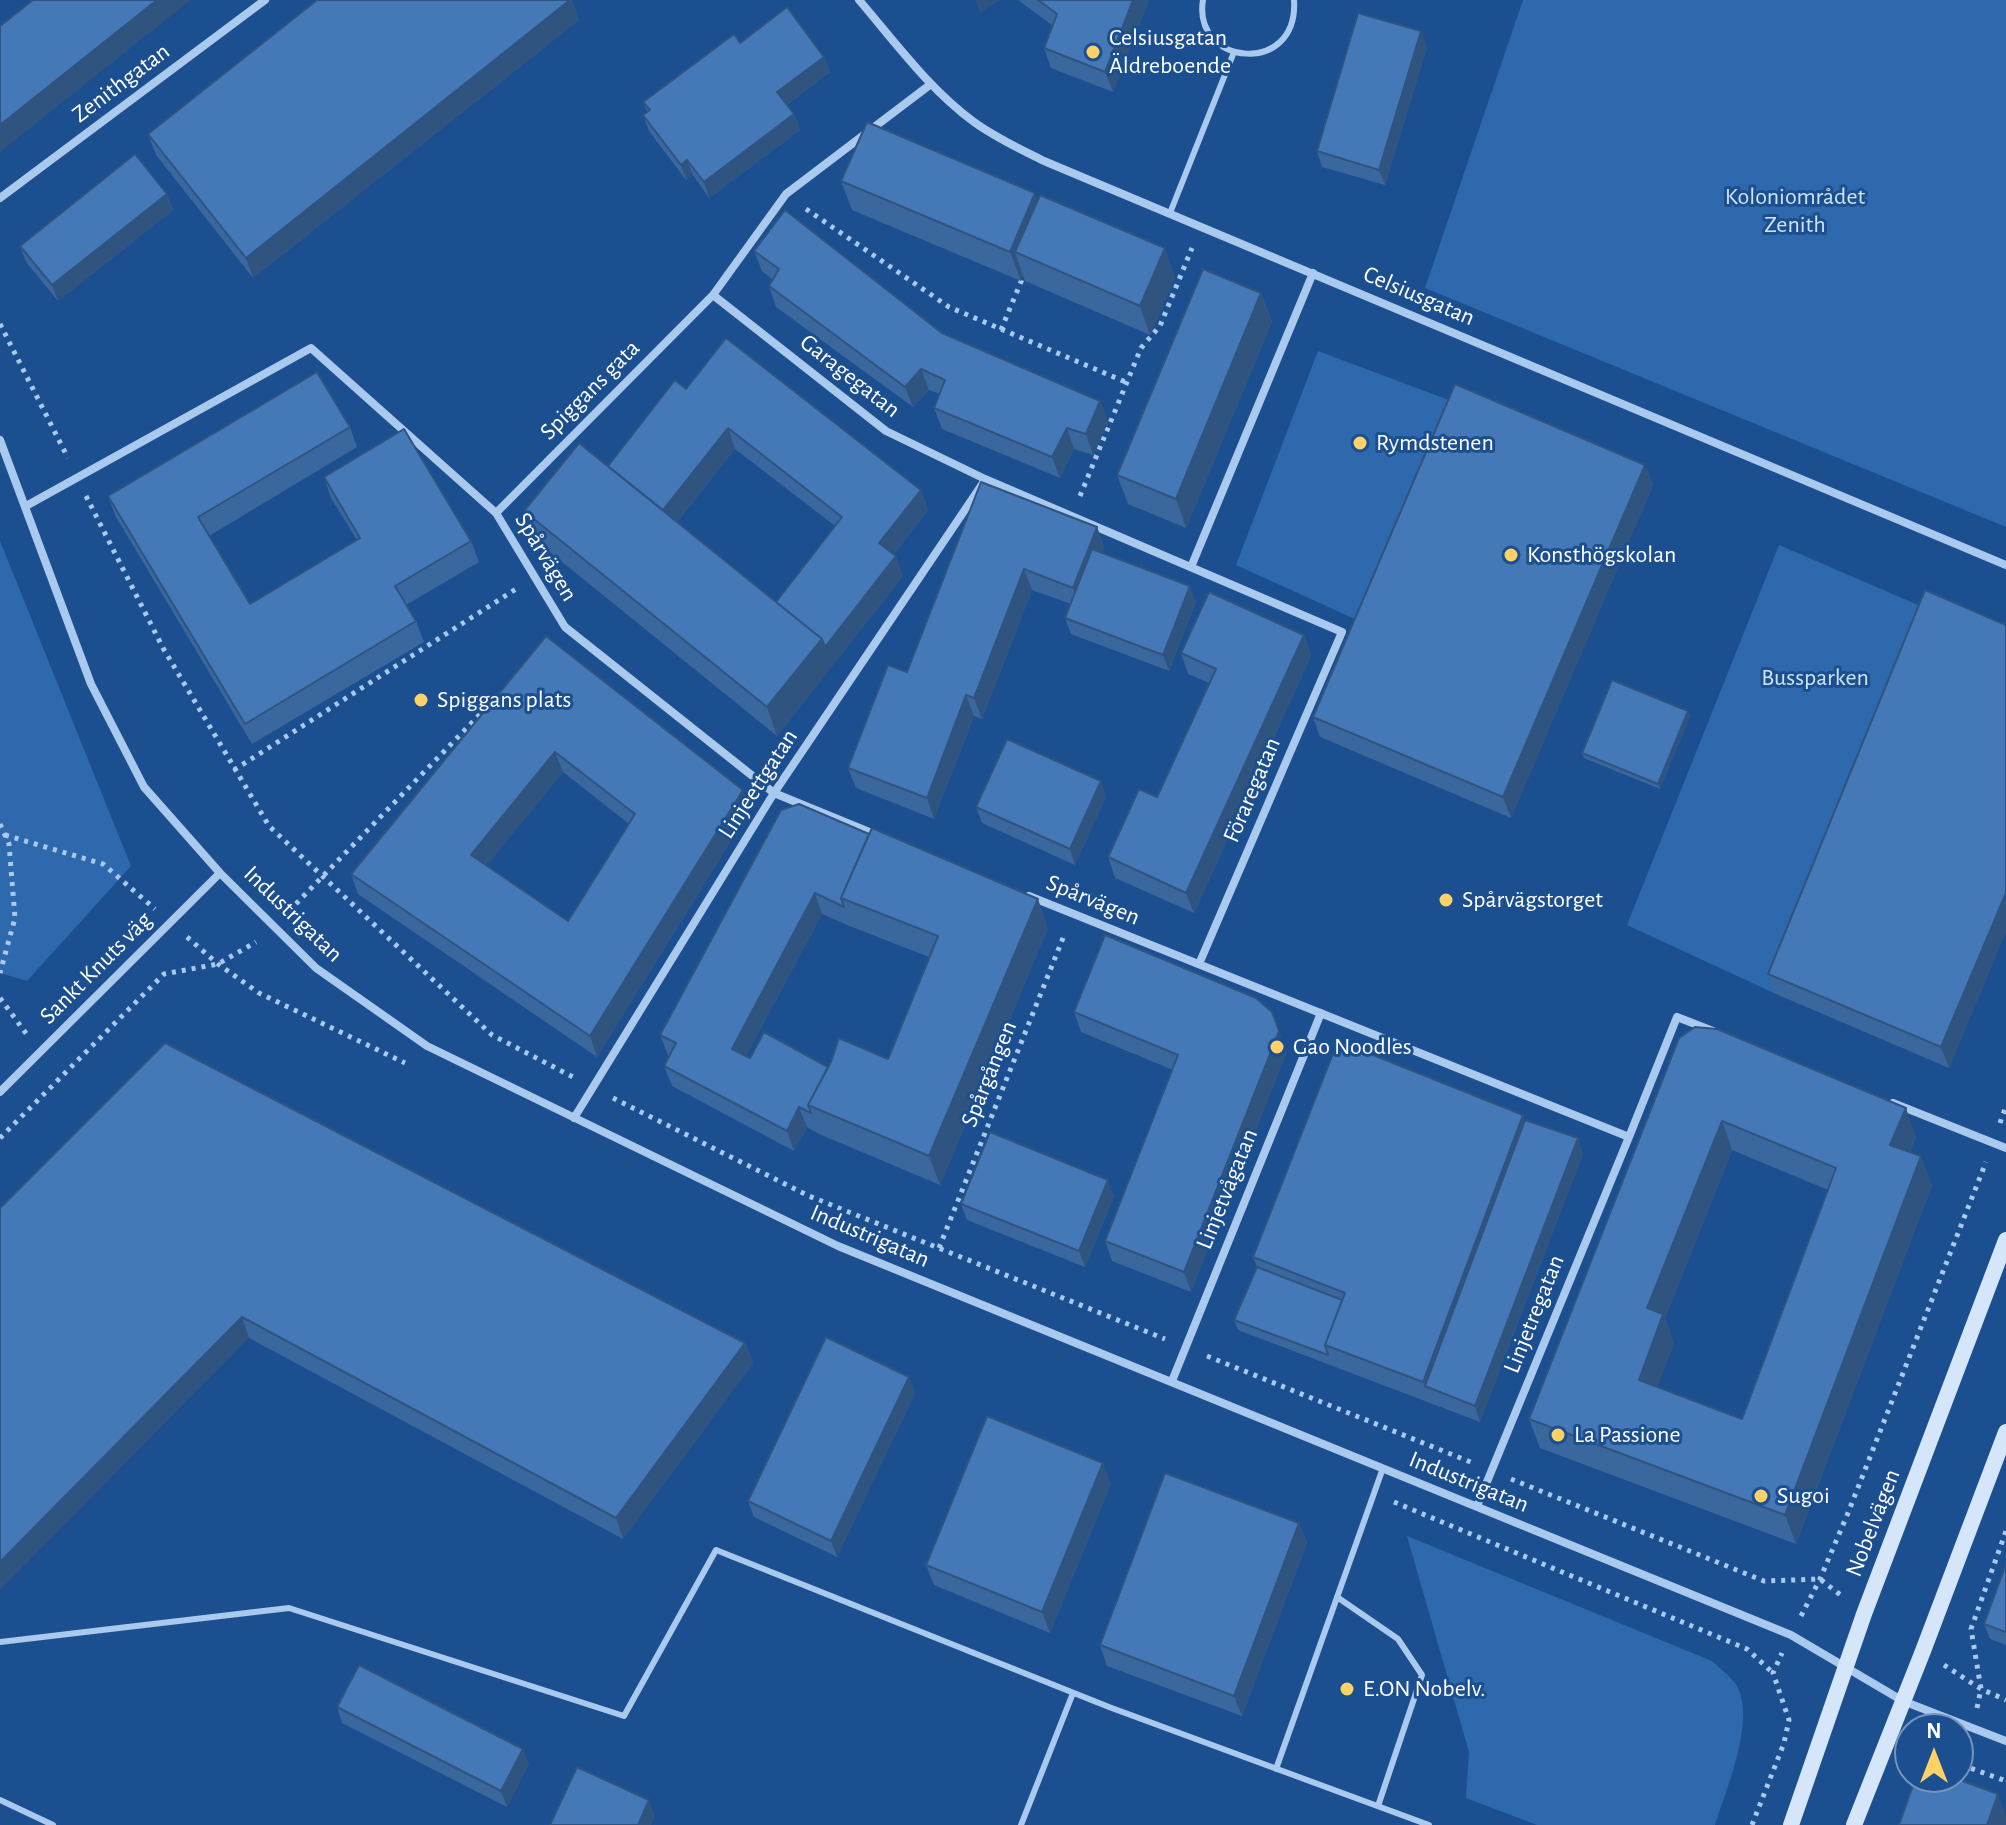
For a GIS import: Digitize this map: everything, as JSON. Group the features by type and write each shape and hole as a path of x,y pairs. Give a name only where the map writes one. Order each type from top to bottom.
{"main road":[{"name":"Nobelvägen","path":"1791,1825 1846,1665 2006,1240"},
{"path":"1854,1825 2006,1432"}],"street":[{"name":"Zenithgatan","path":"0,198 265,0"},
{"name":"Celsiusgatan","path":"859,0 931,84 973,121 1005,142 2006,565"},
{"path":"713,295 786,194 931,84"},
{"path":"1191,567 1313,273"},
{"name":"Garagegatan","path":"713,295 886,431 985,479 1342,632"},
{"name":"Spiggans gata","path":"496,513 713,295"},
{"name":"Spårvägen","path":"26,506 311,348 496,513 565,627 774,793 888,839"},
{"name":"Industrigatan","path":"0,440 91,684 144,787 220,873 316,968 427,1046 838,1246 1791,1635 1903,1701 2006,1741"},
{"name":"Linjeettgatan","path":"574,1118 774,793 985,479"},
{"name":"Föraregatan","path":"1199,964 1342,632"},
{"name":"Sankt Knuts väg","path":"0,1092 220,873"},
{"name":"Spårvägen","path":"1016,890 1629,1137"},
{"name":"Linjetvågatan","path":"1172,1381 1321,1013"},
{"path":"1629,1137 1677,1017 1720,1034"},
{"path":"1878,1097 2006,1148"},
{"name":"Linjetregatan","path":"1477,1506 1629,1137"}],"lane":[{"path":"1203,0 1204,22 1211,35 1222,46 1250,55 1265,52 1279,44 1289,32 1294,17 1294,0"},
{"path":"1170,213 1234,52"},
{"path":"1276,1769 1383,1468"},
{"path":"0,1642 289,1608 624,1716 716,1550 1073,1693 1429,1825"},
{"path":"1337,1597 1398,1639 1422,1675 1378,1806"},
{"path":"1021,1825 1073,1693"},
{"path":"0,1800 53,1825"}],"path":[{"path":"786,194 949,307 1128,383"},
{"path":"1072,516 1141,348 1160,326 1201,226"},
{"path":"1001,330 1025,272"},
{"path":"0,324 163,648 269,826 492,1035 809,1196 1764,1581 1820,1579"},
{"path":"234,770 535,578"},
{"path":"0,1138 164,974 218,964 267,935 499,695"},
{"path":"0,824 9,844 15,918 0,973"},
{"path":"5,835 103,864 218,964"},
{"name":"Spårgången","path":"939,1248 1073,913"},
{"path":"0,998 40,1052"},
{"path":"1752,1825 1784,1743 1789,1720 1773,1673 1820,1579 2006,1106"},
{"path":"2006,1531 1971,1629 1981,1689 2006,1700"}],"green space":[{"name":"Koloniområdet Zenith","path":"1523,0 2006,0 2006,527 1425,288"},
{"path":"1318,351 1462,405 1368,625 1236,565"},
{"path":"0,541 131,866 27,981 0,973"},
{"name":"Bussparken","path":"1779,545 1932,611 1776,994 1627,925"},
{"path":"1407,1536 1712,1661 1727,1674 1741,1697 1742,1733 1715,1825 1537,1825 1466,1798 1469,1752"}],"building":[{"path":"33,0 157,0 0,125 0,26"},
{"path":"317,0 570,0 246,258 148,134"},
{"name":"Celsiusgatan Äldreboende","path":"1038,0 1133,0 1105,72 1044,48 1057,14"},
{"path":"787,7 824,57 777,92 794,114 704,182 687,160 681,165 643,115 650,110 643,102 734,34 740,43"},
{"path":"1358,13 1421,31 1379,170 1317,151"},
{"path":"867,122 1035,193 1010,252 841,181"},
{"path":"135,154 167,194 52,285 20,246"},
{"path":"1040,195 1165,248 1140,306 1015,252"},
{"path":"785,210 942,333 1100,401 1086,434 1067,428 1052,457 934,408 945,380 921,369 905,387 769,286 779,269 754,251"},
{"path":"1203,269 1261,293 1176,499 1117,475"},
{"path":"726,338 921,490 879,543 896,556 825,647 822,639 776,602 842,517 728,428 663,510 608,466 675,380 686,389"},
{"path":"317,372 350,427 198,517 250,604 360,538 324,477 404,429 471,541 395,586 416,621 245,724 108,496"},
{"name":"Konsthögskolan","path":"1455,384 1645,465 1503,797 1313,717"},
{"path":"579,443 822,639 767,707 524,511"},
{"path":"981,482 1097,527 1073,588 1024,569 974,698 966,695 927,798 848,768 888,665 907,672"},
{"path":"1092,549 1190,586 1163,655 1065,618"},
{"path":"1925,590 2006,625 2006,893 1941,1047 1768,974"},
{"path":"1209,592 1304,635 1186,893 1108,857 1139,789 1157,797 1216,669 1181,653"},
{"path":"546,636 743,790 590,1036 351,874","holes":["555,752 635,814 568,921 471,855"]},
{"path":"1612,680 1688,711 1658,784 1582,753"},
{"path":"1007,739 1101,781 1070,849 976,807"},
{"path":"799,804 869,834 841,898 844,907 815,893 732,1049 750,1058 764,1032 828,1067 808,1105 811,1113 799,1107 787,1131 664,1066 676,1043 660,1035 781,810"},
{"path":"872,828 1038,899 929,1156 808,1105 831,1062 839,1038 888,1059 938,936 841,898"},
{"path":"1105,935 1256,998 1272,1012 1279,1031 1184,1272 1105,1241 1178,1055 1074,1012"},
{"path":"1695,1027 1717,1029 1906,1108 1890,1145 1921,1156 1785,1515 1529,1419 1679,1038","holes":["1722,1121 1836,1168 1742,1419 1639,1380 1663,1314 1647,1308"]},
{"path":"1338,1041 1523,1115 1423,1382 1325,1345 1345,1293 1253,1257"},
{"path":"165,1043 745,1343 616,1518 242,1317 0,1562 0,1208"},
{"path":"1525,1120 1578,1138 1475,1406 1425,1386"},
{"path":"990,1132 1108,1180 1079,1251 961,1204"},
{"path":"1257,1267 1342,1300 1325,1345 1328,1355 1234,1320"},
{"path":"826,1337 909,1377 831,1541 748,1501"},
{"path":"987,1416 1103,1463 1042,1612 926,1565"},
{"path":"1165,1473 1299,1523 1234,1696 1100,1645"},
{"path":"2006,1564 2006,1632 1984,1624"},
{"path":"359,1665 523,1749 501,1791 337,1707"},
{"path":"577,1767 649,1800 638,1825 550,1825"},
{"path":"1974,1785 1998,1794 1987,1825 1899,1825 1910,1793 1974,1793"}],"place":[{"name":"Celsiusgatan Äldreboende","path":"1093,52"},
{"name":"Rymdstenen","path":"1360,443"},
{"name":"Konsthögskolan","path":"1511,555"},
{"name":"Spiggans plats","path":"421,700"},
{"name":"Spårvägstorget","path":"1446,900"},
{"name":"Gao Noodles","path":"1277,1047"},
{"name":"La Passione","path":"1558,1435"},
{"name":"Sugoi","path":"1761,1496"},
{"name":"E.ON Nobelv.","path":"1347,1689"}]}
